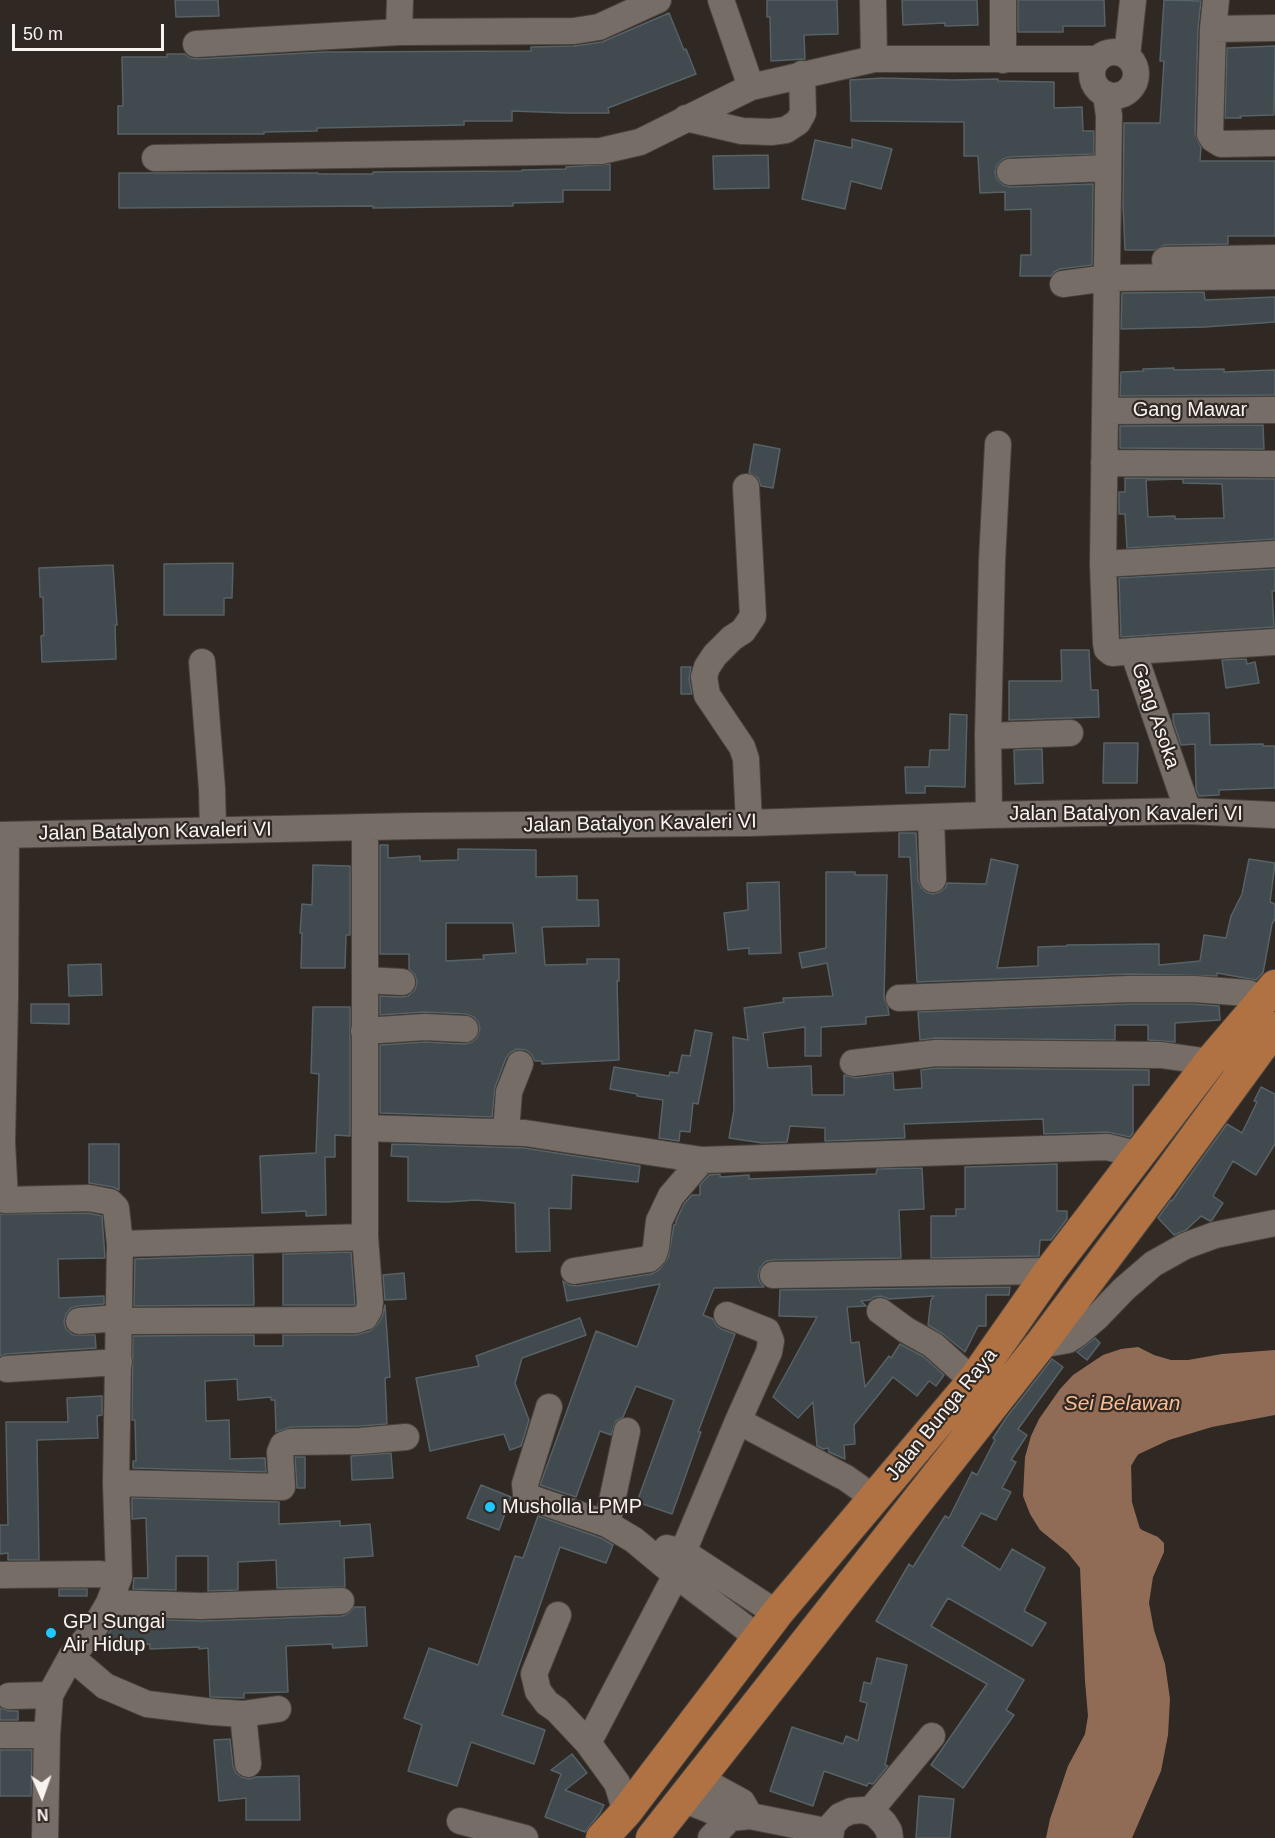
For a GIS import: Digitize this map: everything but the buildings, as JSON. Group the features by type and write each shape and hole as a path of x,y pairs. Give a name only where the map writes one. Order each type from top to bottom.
{"main road":[{"name":"Jalan Bunga Raya","path":"652,1838 924,1494 987,1387 1050,1271 1210,1062 1269,993"},
{"name":"Jalan Bunga Raya","path":"602,1838 626,1812 778,1612 874,1498 987,1387 1040,1345 1275,1028"}],"street":[{"path":"399,32 400,0"},
{"path":"196,44 399,32 574,31 600,27 658,0"},
{"path":"721,0 751,87"},
{"path":"873,0 874,59"},
{"path":"1003,0 1004,60"},
{"path":"1127,56 1134,0"},
{"path":"1216,0 1210,134 1221,144 1275,142"},
{"path":"1213,29 1275,28"},
{"path":"1115,52 1127,56 1135,68 1134,84 1129,90 1114,96 1097,88 1092,79 1092,69 1097,59 1102,55 1115,52"},
{"path":"155,158 602,151 640,142 751,87 874,59 1097,59"},
{"path":"686,118 742,131 786,130 798,123 803,112 802,74"},
{"path":"1106,94 1109,116 1103,564 1275,554"},
{"path":"1010,172 1108,168"},
{"path":"1166,260 1275,258"},
{"path":"1063,284 1107,278 1275,276"},
{"name":"Gang Mawar","path":"1105,411 1275,410"},
{"path":"989,815 988,736 992,561 998,444"},
{"path":"1104,463 1275,464"},
{"path":"746,487 753,616 743,631 732,638 715,655 704,677 706,695 742,747 746,759 749,823"},
{"name":"Gang Asoka","path":"1103,564 1107,649 1112,653 1133,651 1188,811"},
{"path":"1133,651 1275,642"},
{"path":"202,662 213,830"},
{"path":"988,736 1070,733"},
{"name":"Jalan Batalyon Kavaleri VI","path":"3,835 749,823 1188,811 1275,815"},
{"path":"931,818 933,879"},
{"path":"79,1321 356,1320 365,1317 370,1302 365,1237 365,828"},
{"path":"3,835 2,1200 89,1198 110,1202 116,1208 120,1244 117,1483 119,1577 109,1603 92,1632 71,1657 50,1695 45,1838"},
{"path":"365,980 402,982"},
{"path":"899,998 1129,989 1194,989 1269,993"},
{"path":"364,1030 425,1027 465,1029"},
{"path":"853,1063 936,1053 1161,1055 1210,1062"},
{"path":"506,1132 509,1092 520,1064"},
{"path":"365,1128 506,1132 702,1160 1107,1147 1140,1155"},
{"path":"574,1271 649,1259 656,1247 659,1221 671,1196 702,1160"},
{"path":"1040,1345 1068,1340 1077,1334 1153,1264 1185,1246 1215,1235 1275,1223"},
{"path":"120,1244 365,1237"},
{"path":"773,1275 1050,1271"},
{"path":"880,1311 933,1346 987,1387"},
{"path":"588,1743 680,1564 738,1421 769,1352 771,1341 767,1331 726,1315"},
{"path":"7,1369 119,1362"},
{"path":"549,1407 525,1484 526,1494 531,1498 607,1524 680,1564 778,1612"},
{"path":"738,1421 846,1479 874,1498"},
{"path":"607,1524 627,1431"},
{"path":"117,1483 282,1487 280,1452 283,1445 291,1442 360,1441 406,1437"},
{"path":"680,1564 747,1629 754,1643"},
{"path":"0,1575 100,1574 119,1577"},
{"path":"109,1603 201,1606 341,1601"},
{"path":"558,1615 534,1674 538,1691 547,1703 557,1710 588,1743 617,1783 626,1812"},
{"path":"71,1657 105,1686 147,1704 243,1714 278,1709"},
{"path":"9,1696 50,1695"},
{"path":"243,1714 248,1764"},
{"path":"0,1735 47,1735"},
{"path":"869,1812 932,1736"},
{"path":"690,1788 741,1812 830,1835 832,1825 840,1816 851,1811 864,1810 875,1814 884,1823 890,1838"},
{"path":"711,1838 741,1812"},
{"path":"460,1821 525,1838"}],"water":[{"name":"Sei Belawan","path":"1138,1347 1171,1360 1275,1350 1275,1415 1212,1427 1169,1440 1139,1454 1116,1478 1113,1495 1121,1512 1142,1530 1158,1537 1164,1543 1164,1552 1153,1577 1149,1603 1154,1630 1165,1664 1170,1699 1168,1735 1161,1771 1132,1838 1046,1838 1068,1766 1085,1734 1088,1716 1080,1568 1068,1553 1040,1530 1030,1514 1023,1496 1025,1457 1039,1419 1073,1375 1103,1355 1121,1349"}],"waterway":[{"name":"Sei Belawan","path":"1126,1545 1114,1505 1113,1461 1127,1438"}],"place":[{"name":"Musholla LPMP","path":"490,1507"},
{"name":"GPI Sungai Air Hidup","path":"51,1633"}]}
